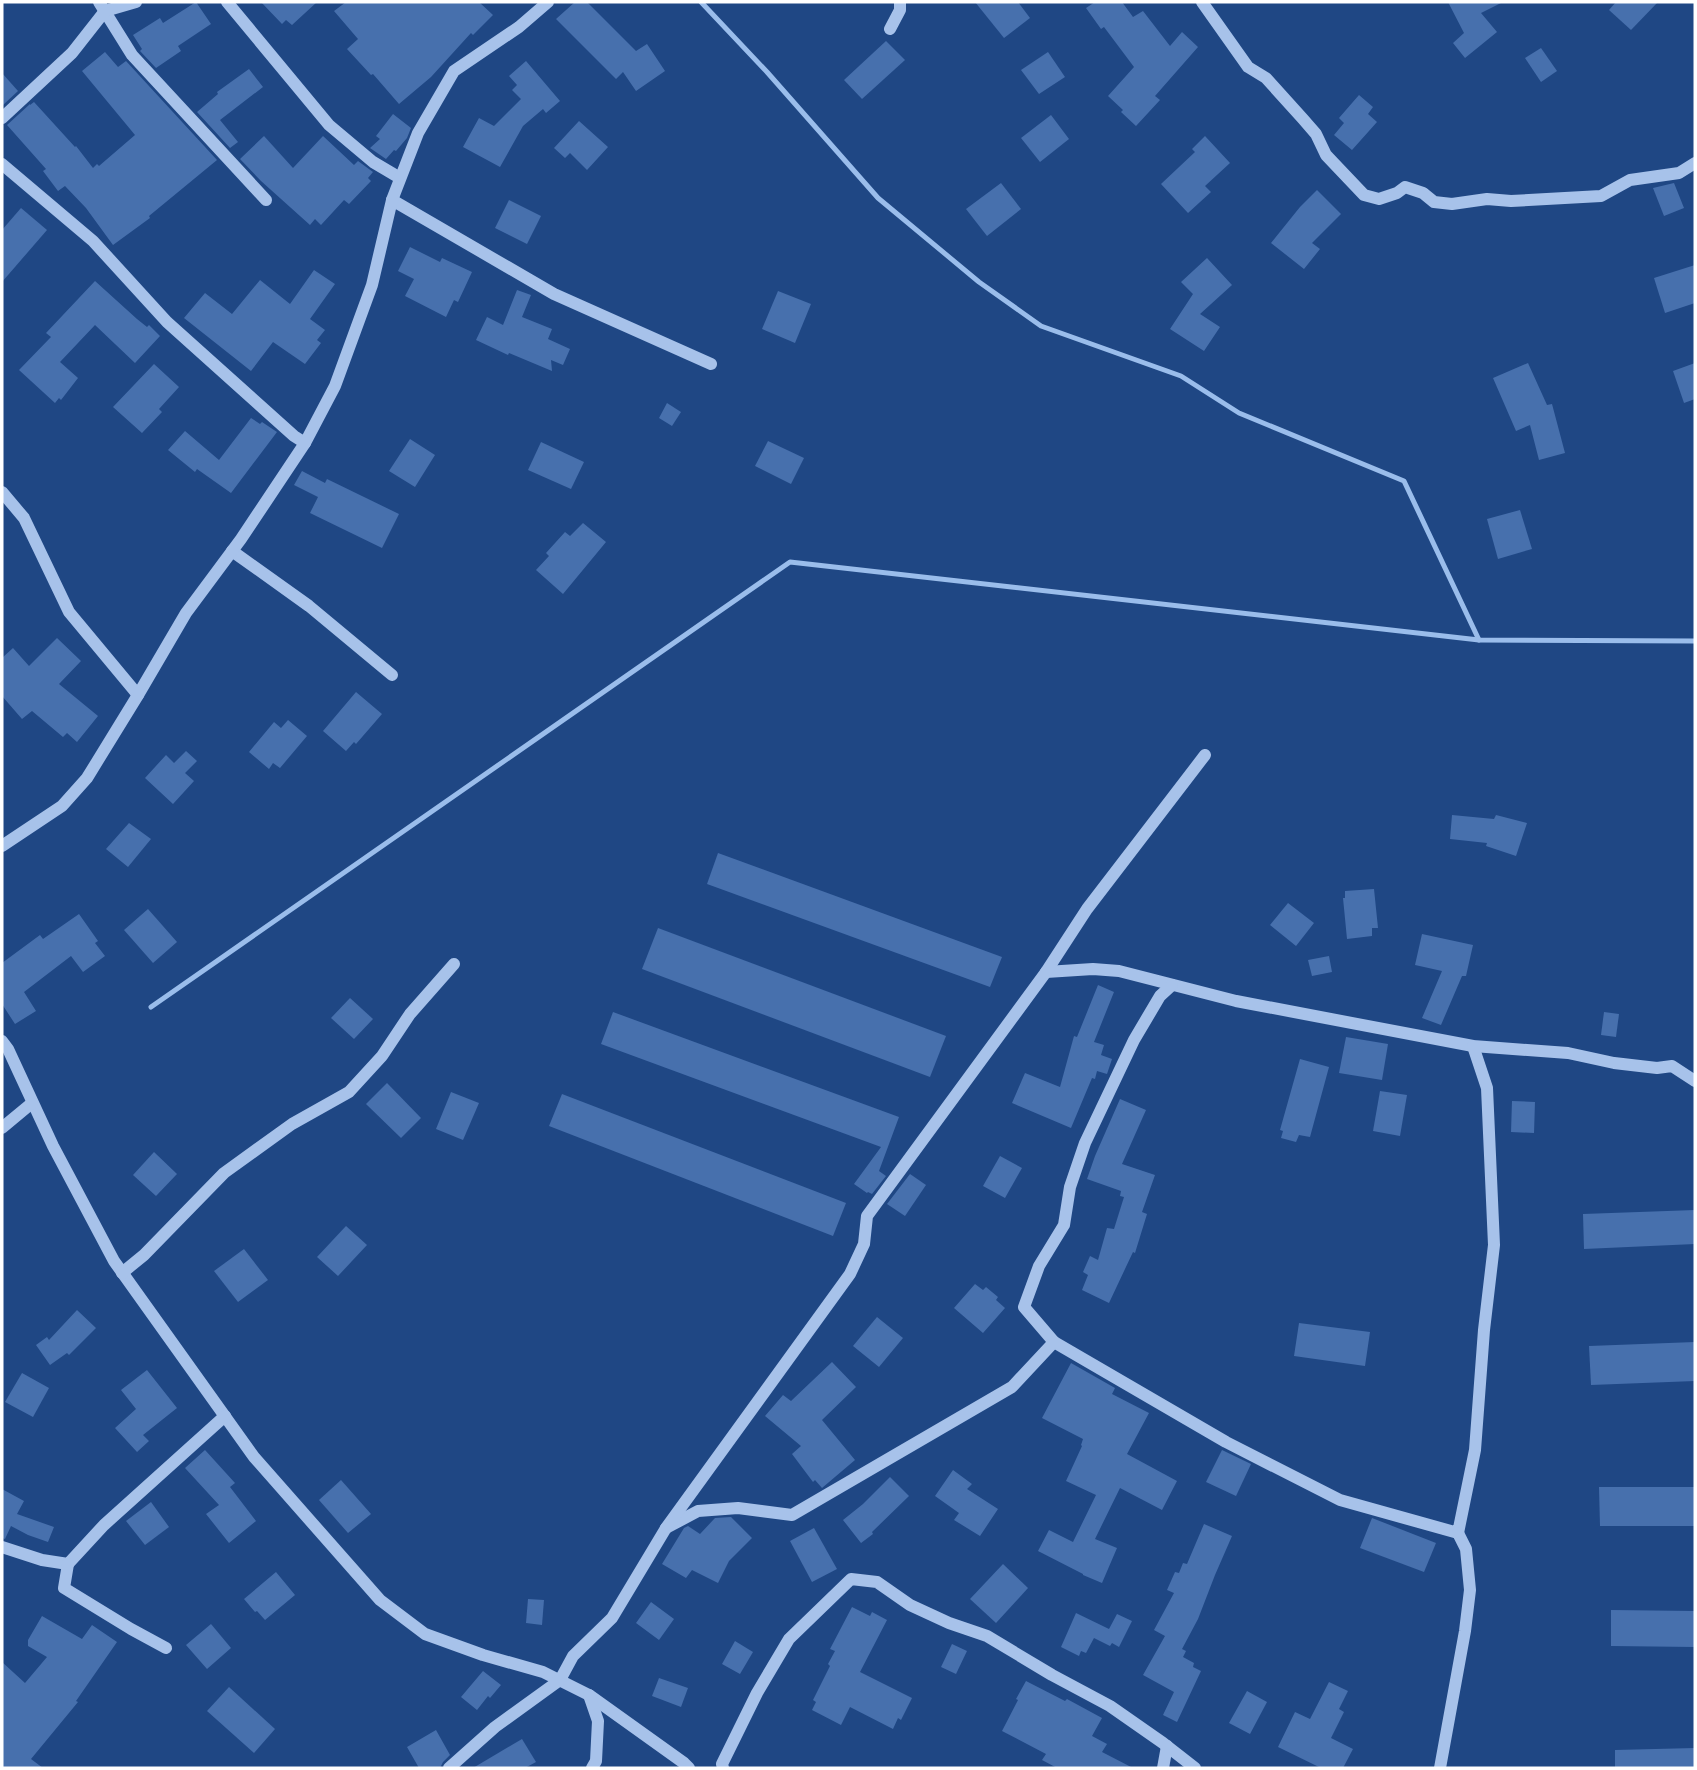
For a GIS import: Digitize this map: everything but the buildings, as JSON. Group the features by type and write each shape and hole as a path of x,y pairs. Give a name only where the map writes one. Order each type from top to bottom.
{"street":[{"path":"102,6 136,2"},
{"path":"227,2 329,125 373,162 400,178"},
{"path":"2,846 62,806 87,778 186,613 232,551 305,443 335,386 372,285 392,200 418,133 454,71 519,27 548,2"},
{"path":"890,29 900,10 900,2"},
{"path":"1202,2 1248,67 1266,78 1316,134 1326,155 1364,195 1379,200 1405,187 1423,193 1434,202 1452,204 1487,199 1511,201 1601,196 1630,180 1679,173 1695,163"},
{"path":"2,118 72,53 102,6"},
{"path":"102,6 132,55 266,200"},
{"path":"2,164 93,241 167,322 275,420 305,443"},
{"path":"392,200 554,293 711,364"},
{"path":"2,492 24,518 69,612 138,695"},
{"path":"232,551 309,606 392,675"},
{"path":"450,1768 495,1727 560,1680 573,1656 611,1618 666,1528 850,1274 864,1244 867,1216 1046,972 1087,909 1205,755"},
{"path":"122,1273 144,1255 224,1173 292,1124 348,1092 382,1056 410,1014 454,964"},
{"path":"1046,972 1093,969 1119,971 1311,1017 1473,1046 1568,1053 1657,1069 1672,1066 1695,1081"},
{"path":"1172,985 1160,996 1134,1040 1085,1143 1070,1186 1064,1225 1038,1266 1024,1307 1054,1342 1226,1443 1340,1500 1458,1533"},
{"path":"2,1041 53,1146 122,1273 254,1457 380,1600 425,1634 483,1655 543,1672 589,1695 690,1768"},
{"path":"1440,1768 1470,1590 1466,1549 1458,1533 1475,1450 1483,1330 1494,1245 1486,1088 1473,1046"},
{"path":"2,1128 32,1103"},
{"path":"666,1528 698,1511 738,1508 792,1515 1012,1387 1054,1342"},
{"path":"166,1648 64,1588 68,1564 104,1525 225,1416"},
{"path":"2,1547 42,1560 68,1564"},
{"path":"723,1768 722,1764 757,1693 789,1639 851,1579 877,1582 910,1605 949,1623 988,1636 1110,1706 1195,1768"},
{"path":"589,1695 598,1721 596,1761 592,1768"},
{"path":"1163,1768 1167,1746"}],"waterway":[{"path":"701,2 878,198 979,282 1041,326 1181,376 1239,413 1404,481 1479,640"},
{"path":"151,1007 790,562 1479,640 1695,641"}]}
